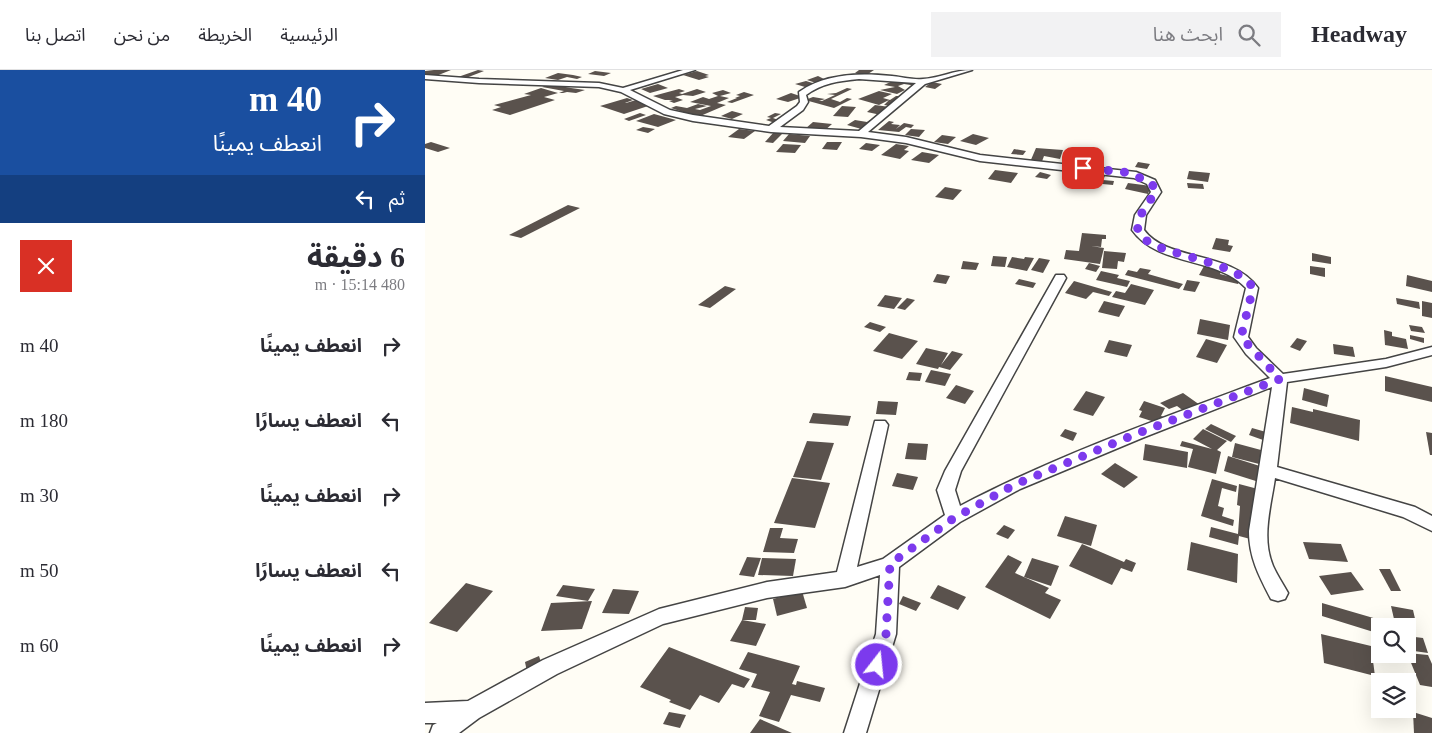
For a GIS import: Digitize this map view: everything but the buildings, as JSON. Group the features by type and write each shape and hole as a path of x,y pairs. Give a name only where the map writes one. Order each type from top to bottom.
{"street":[{"path":"623,90 691,70"},
{"path":"771,129 800,108 804,102 802,94 807,89 820,83 841,79 882,78 900,78 922,82 968,70"},
{"path":"425,77 479,81 599,85 623,90 667,112 693,118 771,129 861,134 921,142 980,158 1124,172 1151,182 1156,192 1139,220 1138,230 1144,239 1158,246 1233,271 1248,280 1253,288 1241,337 1280,379 1269,470 1258,532 1258,545 1263,565 1279,593"},
{"path":"861,134 922,82"},
{"path":"954,518 946,490 953,471 1060,278"},
{"path":"441,733 471,711 550,667 659,617 767,590 845,579 890,564 954,518 1014,485 1136,434 1280,379 1386,363 1432,351"},
{"path":"845,579 880,424"},
{"path":"1269,470 1409,512 1432,524"},
{"path":"855,733 868,697 886,634 890,564"},
{"path":"425,713 471,711"}],"route":[{"path":"877,665 886,634 890,564 954,518 1014,485 1136,434 1280,379 1251,351 1241,337 1243,322 1253,288 1248,280 1233,271 1158,246 1144,239 1138,230 1139,220 1156,192 1151,182 1124,172 1083,168"}]}
